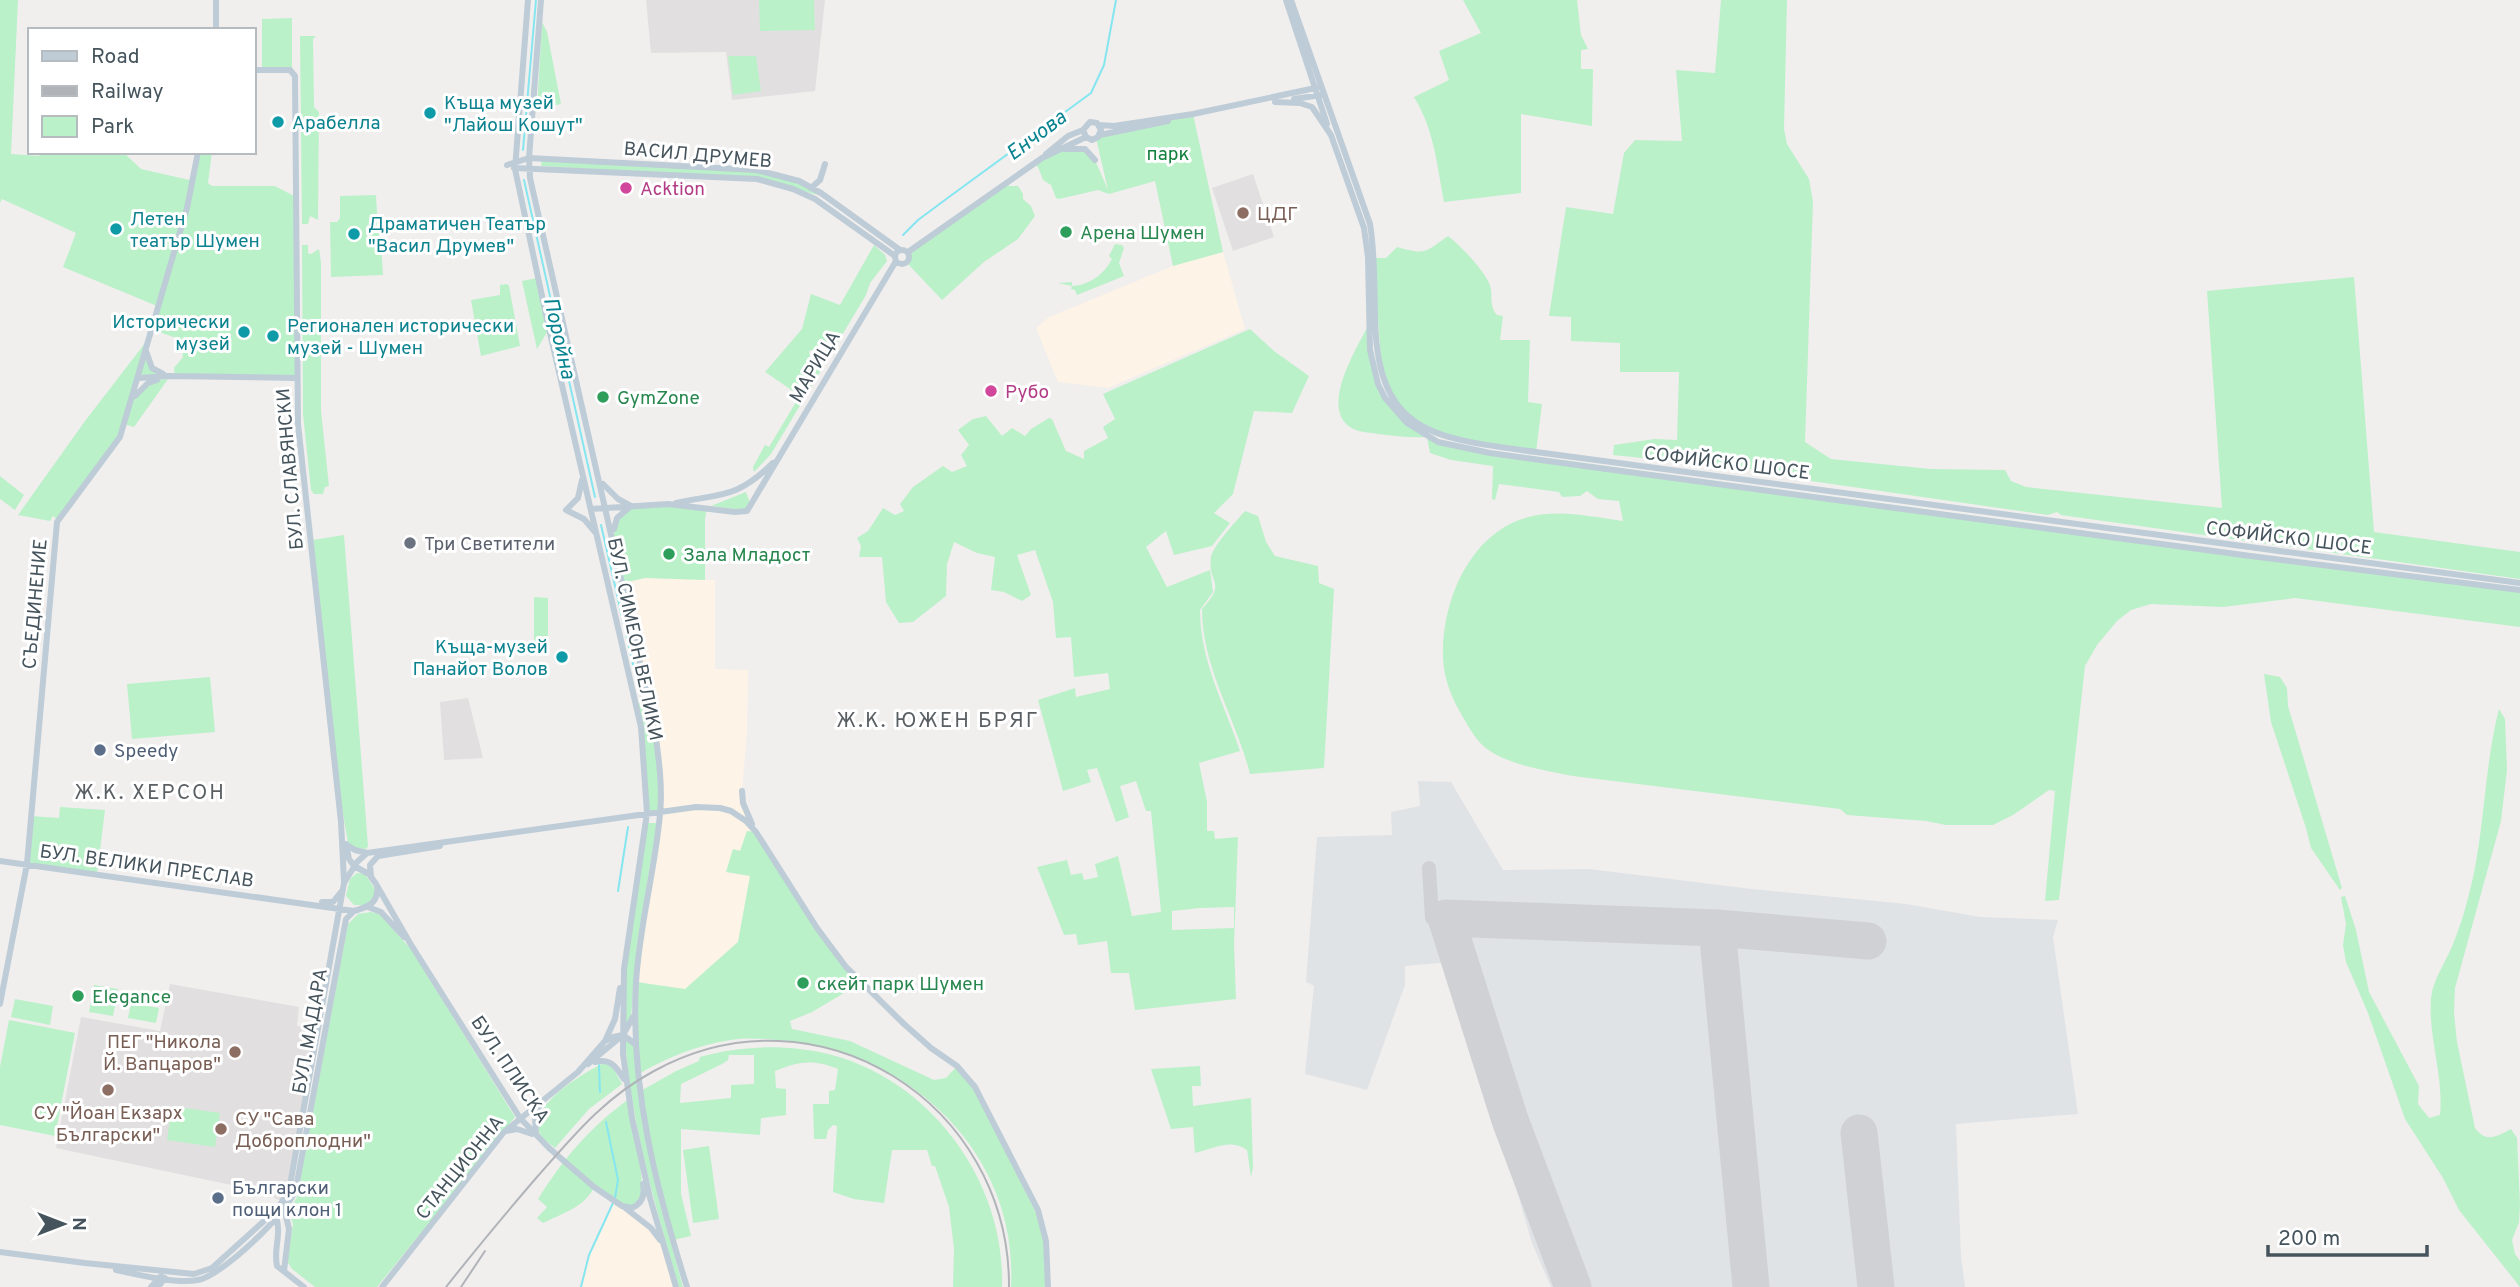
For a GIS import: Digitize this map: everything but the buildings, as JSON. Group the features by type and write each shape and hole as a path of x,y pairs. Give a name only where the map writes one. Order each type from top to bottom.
{"main road":[{"path":"216,0 216,28"},
{"name":"БУЛ. СИМЕОН ВЕЛИКИ","path":"528,0 514,165 641,727 647,813 624,969 623,1035 626,1081 639,1150 676,1287"},
{"name":"БУЛ. СИМЕОН ВЕЛИКИ","path":"541,0 529,168 654,724 660,812 640,943 635,1044 644,1126 687,1287"},
{"path":"1288,0 1331,135"},
{"name":"БУЛ. СЛАВЯНСКИ","path":"256,70 292,71 295,76 298,424 341,822 344,885"},
{"path":"1250,104 1275,102 1319,92"},
{"path":"1042,158 1084,134 1090,122 1114,126 1319,92"},
{"name":"СОФИЙСКО ШОСЕ","path":"1319,92 1370,224 1374,258 1377,351 1382,376 1400,408 1428,430 1451,439 1501,447 2520,590"},
{"name":"СОФИЙСКО ШОСЕ","path":"1275,102 1300,103 1312,107 1331,135 1364,228 1368,257 1370,350 1376,377 1385,398 1395,411 1406,423 1427,437 1490,453 2520,583"},
{"path":"898,258 1042,158 1068,136 1084,134 1094,139 1100,135 1193,114"},
{"path":"1099,125 1100,135"},
{"path":"1057,151 1082,148 1089,151 1095,160"},
{"name":"СЪЕДИНЕНИЕ","path":"0,1004 27,864 57,522 118,441 189,202 198,154"},
{"name":"ВАСИЛ ДРУМЕВ","path":"514,165 529,158 759,171 799,181 830,199 898,258"},
{"path":"811,188 820,180 825,164"},
{"name":"ВАСИЛ ДРУМЕВ","path":"514,165 529,168 757,179 793,189 815,199 898,258"},
{"name":"МАРИЦА","path":"668,504 741,513 747,511 877,291 898,258 909,261 908,252"},
{"path":"146,348 146,356 152,368 172,377"},
{"path":"132,400 142,387 172,377"},
{"path":"138,378 297,377"},
{"path":"138,378 158,380"},
{"name":"МАРИЦА","path":"668,504 729,495 744,487 779,456"},
{"path":"583,475 578,498 565,510 584,519 598,536"},
{"path":"600,478 611,493 631,506"},
{"path":"592,509 668,504"},
{"path":"614,538 615,522 631,506"},
{"path":"742,791 743,803 757,832 817,928 846,967 930,1048 957,1066 975,1087 1038,1210 1046,1241 1048,1287"},
{"path":"346,844 367,853 647,813 709,807 731,811 757,832"},
{"name":"БУЛ. СЛАВЯНСКИ","path":"341,822 349,859 356,868"},
{"path":"371,877 370,865 378,856 448,843"},
{"path":"356,868 371,877 376,884 376,897 368,907 357,910 351,907 343,896 344,885 349,874 367,853"},
{"name":"БУЛ. ВЕЛИКИ ПРЕСЛАВ","path":"0,861 357,910"},
{"name":"БУЛ. ПЛИСКА","path":"376,884 520,1118 536,1136 604,1195 622,1206"},
{"name":"БУЛ. ВЕЛИКИ ПРЕСЛАВ","path":"289,900 329,903 337,899 344,885"},
{"name":"БУЛ. МАДАРА","path":"276,1215 290,1185 343,896"},
{"name":"БУЛ. ПЛИСКА","path":"368,907 381,912 410,943"},
{"name":"БУЛ. МАДАРА","path":"164,1274 194,1281 209,1277 224,1266 276,1215 285,1210 296,1188 346,919 357,910"},
{"path":"606,1041 615,1020 624,969"},
{"path":"578,1072 623,1035 635,1013"},
{"path":"623,1035 635,1044"},
{"name":"СТАНЦИОННА","path":"382,1287 504,1132 578,1072 606,1041 623,1035"},
{"path":"578,1072 596,1061 608,1061 626,1081"},
{"path":"504,1132 517,1129 536,1136 535,1118 541,1101"},
{"path":"622,1206 637,1206 643,1196 639,1150"},
{"path":"282,1202 289,1229 284,1271"},
{"path":"622,1206 651,1228 664,1246"},
{"path":"276,1215 280,1230 276,1262 304,1287"},
{"path":"0,1252 164,1274"},
{"path":"85,1264 129,1273 164,1274"},
{"path":"129,1273 143,1280 149,1287 164,1274"},
{"path":"158,1287 164,1274"}],"shaded area":[{"path":"646,0 825,0 815,91 732,100 726,52 651,53"},
{"name":"ЦДГ","path":"1253,174 1274,237 1233,251 1212,188"},
{"path":"1223,252 1245,329 1108,388 1058,382 1036,328 1049,317 1178,264"},
{"path":"645,578 715,580 715,669 748,670 747,733 742,791 756,832 747,831 740,851 733,849 726,872 750,876 738,942 685,990 636,982 659,825 657,746 623,583"},
{"path":"468,698 483,758 444,760 440,702"},
{"path":"1418,781 1451,782 1503,870 1589,869 1906,904 1980,917 2058,920 2053,937 2078,1114 1956,1124 1961,1257 1965,1287 1551,1287 1532,1243 1450,962 1405,966 1405,985 1367,1090 1305,1074 1314,986 1306,982 1317,837 1392,835 1391,812 1420,806"},
{"path":"170,984 299,1007 297,1026 319,1029 290,1185 282,1202 264,1192 56,1148 81,1017 160,1031"},
{"path":"614,1202 642,1221 664,1246 676,1287 581,1287 589,1255"}],"green space":[{"path":"0,0 18,0 11,154 125,154 141,169 194,181 198,154 212,154 208,183 212,186 275,186 296,197 297,375 175,377 174,368 183,357 179,339 151,329 157,306 63,267 76,233 2,199 0,203"},
{"path":"759,0 814,0 815,30 760,31"},
{"path":"1463,0 1577,0 1581,35 1588,49 1581,50 1581,69 1593,69 1592,126 1521,114 1521,193 1444,202 1430,135 1414,97 1449,80 1439,51 1481,33"},
{"path":"1721,0 1787,0 1784,129 1787,144 1809,179 1813,202 1805,442 1831,459 1931,469 2005,470 2011,481 2026,487 2222,508 2207,291 2354,277 2374,532 2520,552 2520,579 2061,515 2057,512 2048,515 1797,479 1768,471 1613,455 1614,445 1655,439 1677,440 1679,372 1620,372 1620,343 1571,341 1571,317 1549,316 1566,207 1613,214 1624,153 1635,140 1682,141 1676,70 1715,73"},
{"path":"292,18 292,69 262,70 262,19"},
{"path":"542,22 547,32 561,104 537,109"},
{"path":"300,36 316,36 313,39 314,107 319,112 318,220 310,216 308,224 302,224"},
{"path":"728,56 756,56 761,91 733,95"},
{"name":"парк","path":"1193,114 1223,252 1173,266 1155,181 1109,194 1098,190 1059,199 1034,164 1057,151 1082,148 1095,160 1108,190 1096,138"},
{"path":"542,159 759,171 811,188 818,195 757,179 541,166"},
{"path":"1006,182 1009,186 1018,186 1035,216 1018,239 984,262 942,300 907,263 910,257 908,252"},
{"path":"376,195 383,275 331,277 330,222 337,222 340,218 340,196"},
{"path":"1448,236 1471,258 1489,283 1494,311 1503,316 1500,340 1530,340 1528,402 1542,404 1536,452 1439,435 1400,408 1382,376 1374,258 1386,258 1397,247 1424,251"},
{"path":"1115,244 1122,245 1124,248 1119,263 1124,276 1077,295 1075,290 1071,289 1072,286 1090,281 1101,274 1112,259 1109,256"},
{"path":"302,245 308,245 308,253 311,254 319,249 321,262 321,411 329,486 325,487 323,494 314,494 311,490 303,414"},
{"path":"874,245 885,255 887,261 870,283 866,295 771,454 754,472 753,467 765,445 769,447 823,357 813,350 809,351 812,367 796,393 765,372 802,329 811,294 840,305"},
{"path":"537,278 549,329 537,349 522,281"},
{"path":"507,284 520,346 481,356 471,300 500,295 500,285"},
{"path":"1369,324 1378,384 1407,423 1450,445 2520,590 2520,627 2295,598 2223,607 2151,604 2131,610 2117,621 2097,645 2085,666 2059,900 2045,901 2055,791 2049,790 2013,815 1993,825 1946,825 1847,815 1840,809 1573,776 1528,767 1496,755 1483,746 1471,731 1453,698 1443,659 1443,639 1451,600 1469,563 1495,533 1512,523 1539,515 1581,515 1623,521 1619,501 1598,499 1587,491 1580,496 1562,497 1559,492 1499,484 1495,500 1492,499 1493,466 1451,460 1430,453 1427,437 1361,432 1344,422 1339,410 1343,380"},
{"path":"1250,329 1274,351 1309,376 1292,413 1254,411 1233,494 1214,513 1230,523 1212,546 1174,555 1166,531 1146,547 1167,587 1210,570 1213,592 1200,610 1201,629 1208,664 1240,751 1199,763 1207,802 1207,831 1214,831 1215,839 1238,837 1234,945 1236,999 1135,1010 1129,973 1111,973 1107,941 1078,945 1076,934 1064,935 1037,867 1067,860 1071,875 1082,873 1084,880 1098,877 1095,864 1118,856 1132,916 1161,912 1151,811 1146,811 1136,781 1120,786 1129,817 1116,822 1097,768 1087,770 1091,782 1063,791 1038,700 1075,688 1076,697 1110,689 1108,673 1074,677 1071,637 1056,638 1053,602 1035,550 1017,555 1031,595 1022,601 1004,592 991,590 995,557 977,553 954,542 947,564 946,596 913,622 899,623 886,602 882,557 859,557 861,546 857,538 868,531 883,508 895,515 904,511 900,504 913,487 943,466 952,472 967,466 961,455 969,445 958,430 973,419 986,416 1002,436 1012,428 1025,436 1031,429 1049,418 1052,419 1066,451 1084,459 1084,451 1108,438 1103,427 1115,419 1103,394","holes":["1234,907 1234,928 1172,930 1172,911"]},
{"path":"149,338 146,356 159,373 138,378 132,397 157,380 168,379 134,427 124,424 120,437 58,520 53,516 50,521 18,515 85,421"},
{"path":"0,476 24,495 15,510 0,499"},
{"path":"746,492 750,503 744,510 711,506"},
{"path":"668,504 707,508 705,580 645,578 623,583 614,526 631,506"},
{"path":"1245,511 1258,516 1266,542 1275,556 1318,566 1319,583 1334,589 1324,768 1250,774 1213,672 1203,631 1202,609 1214,593 1211,557"},
{"path":"344,535 368,846 366,849 356,848 348,843 340,796 313,540"},
{"path":"534,597 548,598 548,647 534,649"},
{"path":"2264,674 2280,677 2287,688 2288,706 2342,888 2340,890 2311,848 2271,722"},
{"path":"210,677 215,732 132,739 127,684"},
{"path":"650,702 660,812 647,813 637,704"},
{"path":"2499,709 2505,719 2507,770 2501,821 2455,988 2454,1013 2457,1042 2475,1128 2487,1137 2511,1129 2517,1138 2520,1205 2519,1222 2512,1240 2515,1254 2520,1261 2520,1287 2459,1210 2443,1178 2405,1119 2368,1013 2346,962 2343,945 2346,924 2341,897 2345,896 2356,930 2369,992 2419,1086 2418,1104 2429,1118 2440,1115 2440,1086 2431,1013 2432,991 2459,927 2474,875"},
{"path":"60,807 105,810 97,874 27,864 31,816 59,818"},
{"path":"648,823 657,823 637,945 631,1018 625,1027 626,970"},
{"path":"747,831 756,832 795,894 861,983 812,1012 790,1021 792,1029 850,1041 934,1080 946,1078 957,1066 971,1080 1042,1225 1048,1287 1011,1287 1009,1238 996,1193 975,1152 946,1116 911,1087 870,1063 825,1048 749,1038 706,1045 659,1063 637,1075 639,1092 699,1061 700,1057 749,1048 816,1051 868,1068 902,1088 931,1113 956,1143 977,1175 991,1211 1000,1249 1002,1287 953,1287 954,1249 949,1207 927,1150 892,1150 884,1203 854,1199 833,1192 837,1126 833,1125 828,1130 826,1139 814,1139 813,1104 829,1104 829,1091 835,1090 838,1069 806,1062 775,1071 776,1088 786,1089 786,1115 761,1118 760,1135 681,1129 681,1194 691,1236 673,1240 657,1193 683,1287 679,1287 638,1133 625,1038 634,1045 636,982 685,989 738,942 750,876 726,872 733,849 740,851","holes":["729,1055 754,1055 754,1084 731,1085 731,1098 680,1103 681,1084 722,1064 728,1060"]},
{"path":"357,873 365,874 374,888 375,894 367,905 354,905 346,896 350,879"},
{"path":"358,914 379,914 411,949 515,1117 377,1287 315,1287 292,1269 287,1261 293,1224 289,1211 297,1197 348,924"},
{"path":"94,985 118,989 113,1016 89,1012"},
{"path":"15,999 53,1006 50,1025 11,1017"},
{"path":"131,1003 159,1008 156,1023 128,1018"},
{"path":"9,1020 75,1033 55,1136 0,1125 0,1067"},
{"path":"604,1063 613,1068 622,1084 589,1109 555,1148 539,1132 538,1122 542,1111 560,1091"},
{"path":"1200,1066 1201,1086 1192,1086 1193,1106 1251,1098 1251,1177 1247,1150 1228,1145 1195,1153 1193,1127 1171,1129 1151,1069"},
{"path":"629,1099 639,1150 643,1196 632,1208 594,1188 578,1205 543,1223 537,1218 547,1207 538,1199 548,1184 590,1132"},
{"path":"172,1106 220,1113 215,1147 167,1140"},
{"path":"709,1146 719,1219 693,1223 683,1150"}],"waterway":[{"name":"Поройна","path":"523,150 536,0"},
{"name":"Енчова","path":"903,235 918,220 1091,93 1104,65 1116,0"},
{"name":"Поройна","path":"524,180 595,497"},
{"name":"Поройна","path":"601,525 639,690"},
{"path":"641,698 642,703"},
{"name":"Поройна","path":"618,891 628,827"},
{"path":"599,1065 600,1092"},
{"path":"606,1122 618,1180 615,1198"},
{"name":"Поройна","path":"581,1287 589,1255 613,1203"}],"taxiway":[{"path":"1429,868 1432,918 1446,918"}],"runway":[{"path":"1573,1287 1510,1120 1446,918 1717,928 1868,941"},
{"path":"1717,928 1751,1287"},
{"path":"1859,1133 1876,1287"}],"railway":[{"path":"446,1287 564,1147 591,1118 620,1093 654,1071 716,1047 779,1041 839,1051 893,1076 940,1114 977,1163 1001,1221 1009,1287"},
{"path":"461,1287 485,1251"}],"place":[{"name":"Къща музей \"Лайош Кошут\"","path":"430,113"},
{"name":"Арабелла","path":"278,122"},
{"name":"Acktion","path":"626,188"},
{"name":"ЦДГ","path":"1243,213"},
{"name":"Летен театър Шумен","path":"116,229"},
{"name":"Арена Шумен","path":"1066,232"},
{"name":"Драматичен Театър \"Васил Друмев\"","path":"354,234"},
{"name":"Исторически музей","path":"244,332"},
{"name":"Регионален исторически музей - Шумен","path":"273,336"},
{"name":"Рубо","path":"991,391"},
{"name":"GymZone","path":"603,397"},
{"name":"Три Светители","path":"410,543"},
{"name":"Зала Младост","path":"669,554"},
{"name":"Къща-музей Панайот Волов","path":"562,657"},
{"name":"Speedy","path":"100,750"},
{"name":"скейт парк Шумен","path":"803,983"},
{"name":"Elegance","path":"78,996"},
{"name":"ПЕГ \"Никола Й. Вапцаров\"","path":"235,1052"},
{"name":"СУ \"Йоан Екзарх Български\"","path":"108,1090"},
{"name":"СУ \"Сава Доброплодни\"","path":"221,1129"},
{"name":"Български пощи клон 1","path":"218,1198"}],"district":[{"name":"Ж.К. ЮЖЕН БРЯГ","path":"938,720"},
{"name":"Ж.К. ХЕРСОН","path":"150,792"}]}
